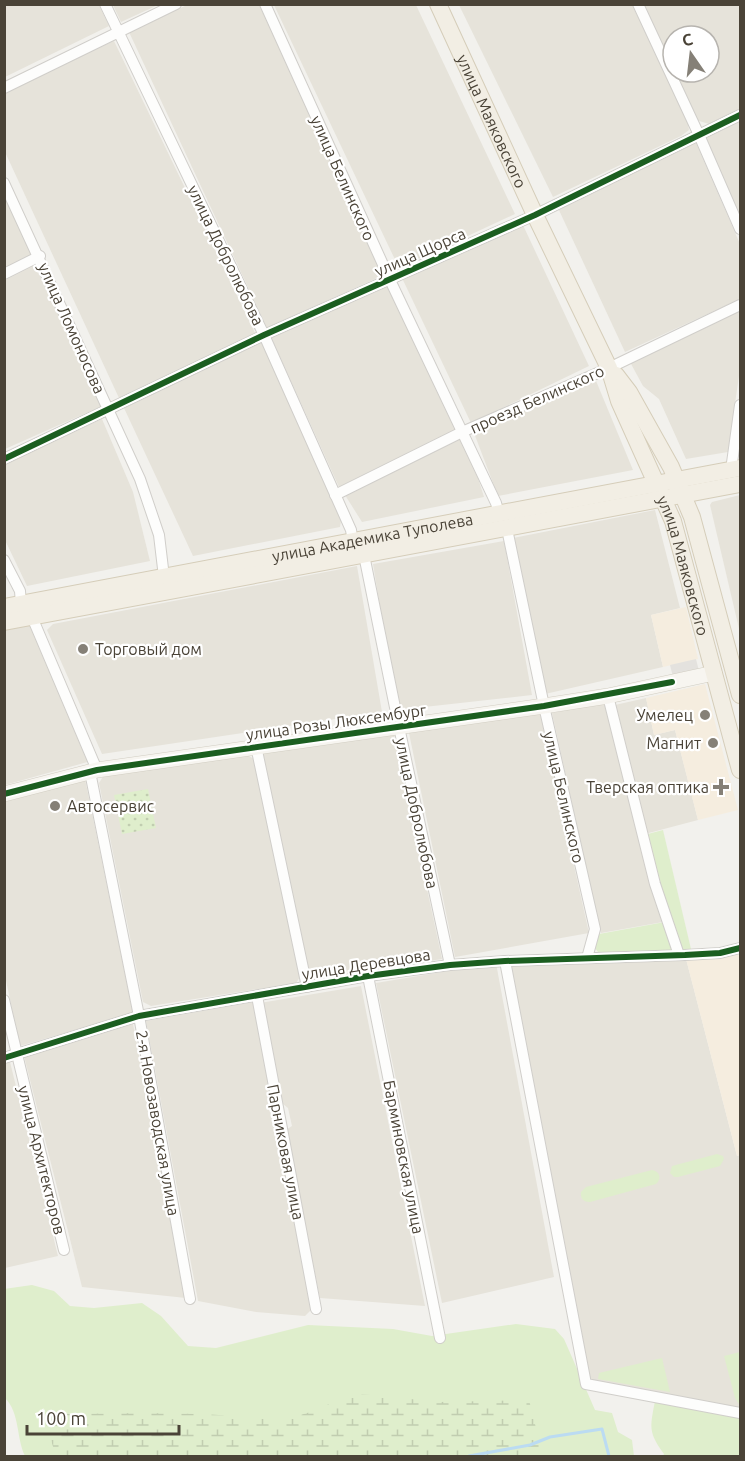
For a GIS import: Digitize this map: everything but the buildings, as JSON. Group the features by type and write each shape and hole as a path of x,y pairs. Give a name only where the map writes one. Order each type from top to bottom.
{"main road":[{"name":"улица Маяковского","path":"438,4 535,215 609,368 619,402 673,521 741,770"},
{"name":"улица Маяковского","path":"609,368 630,392 681,488 692,516 737,667 741,695"},
{"name":"улица Академика Туполева","path":"681,488 736,469"},
{"name":"улица Академика Туполева","path":"14,614 35,608 45,600 164,577 359,548 681,488 741,484"},
{"name":"улица Академика Туполева","path":"14,614 340,559 377,537 503,521"}],"street":[{"name":"улица Добролюбова","path":"105,4 264,335 359,548 450,965"},
{"path":"4,88 176,4"},
{"name":"улица Белинского","path":"266,4 390,280 503,521 595,929 587,958"},
{"path":"638,4 741,229"},
{"name":"улица Щорса","path":"4,459 264,335 535,215 741,115"},
{"name":"улица Ломоносова","path":"4,183 40,256 109,409 154,516 159,535 164,577"},
{"path":"4,274 40,256"},
{"name":"проезд Белинского","path":"335,495 462,432 609,368 741,305"},
{"path":"736,469 741,405"},
{"name":"2-я Новозаводская улица","path":"4,560 20,591 14,614 94,771 190,1299"},
{"name":"улица Розы Люксембург","path":"4,794 94,771 608,696 714,673"},
{"path":"608,696 650,863 679,955"},
{"path":"256,746 307,987"},
{"name":"улица Деревцова","path":"4,1058 139,1016 368,976 450,965 720,953 741,948"},
{"path":"505,961 586,1384 741,1413"},
{"name":"Барминовская улица","path":"368,976 440,1338"},
{"name":"Парниковая улица","path":"257,996 316,1309"},
{"name":"улица Архитекторов","path":"4,1000 64,1250"}],"shaded area":[{"path":"5,4 99,5 109,26 5,77"},
{"path":"113,5 158,5 121,22"},
{"path":"187,5 259,5 388,273 267,328 129,32"},
{"path":"274,5 416,5 515,214 399,268"},
{"path":"459,5 632,5 661,65 661,84 670,84 687,119 689,130 681,136 553,197"},
{"path":"643,5 740,5 740,109 709,124 696,120 680,84 721,84 721,24 661,24 661,44"},
{"path":"114,41 256,335 119,398 5,152 4,91"},
{"path":"740,121 740,216 706,138"},
{"path":"696,143 740,244 740,299 625,352 558,208"},
{"path":"4,192 34,253 5,268 4,268"},
{"path":"522,223 589,366 471,423 402,278"},
{"path":"35,265 102,406 5,449 5,280"},
{"path":"393,283 461,427 339,487 271,337"},
{"path":"740,310 740,369 728,452 686,459 659,399 643,386 630,362"},
{"path":"261,342 342,515 340,527 193,556 124,408"},
{"path":"594,376 633,470 498,496 474,433"},
{"path":"102,419 133,492 150,561 27,586 5,540 5,463"},
{"path":"465,437 484,497 362,522 345,495"},
{"path":"740,495 740,633 710,505 712,502"},
{"path":"655,510 680,608 651,615 663,667 545,694 513,538"},
{"path":"504,541 532,695 397,710 373,564"},
{"path":"357,566 382,712 102,754 47,630 53,624"},
{"path":"686,607 698,659 663,667 651,615"},
{"path":"30,625 91,761 5,785 5,630"},
{"path":"696,659 699,671 673,677 670,665"},
{"path":"705,684 738,810 698,820 675,730 654,735 646,698"},
{"path":"646,698 654,735 675,730 698,820 645,834 615,705"},
{"path":"604,703 663,922 601,933 552,713"},
{"path":"540,713 589,933 455,957 409,733"},
{"path":"394,735 442,959 309,980 263,752"},
{"path":"247,755 254,759 300,977 296,983 151,1006 143,1002 99,783 104,775"},
{"path":"85,779 133,1013 20,1046 5,976 4,802"},
{"path":"740,948 740,1155 737,1156 685,955"},
{"path":"685,955 737,1156 740,1155 740,1413 586,1384 505,961"},
{"path":"496,963 554,1277 442,1303 376,983"},
{"path":"361,986 425,1306 320,1298 286,1130 292,1126 288,1108 282,1103 260,1003"},
{"path":"253,1002 312,1309 305,1316 256,1312 198,1301 146,1021"},
{"path":"133,1024 186,1298 82,1287 23,1052"},
{"path":"10,1062 58,1256 5,1268 4,1064"}],"green space":[{"path":"148,789 156,828 122,834 114,795"},
{"path":"663,830 691,949 680,951 644,835"},
{"path":"665,922 674,951 599,953 594,947 599,934"},
{"path":"717,1154 723,1156 724,1159 720,1166 678,1177 670,1173 672,1166"},
{"path":"652,1170 659,1176 656,1184 590,1202 584,1201 581,1197 581,1192 586,1187"},
{"path":"32,1285 54,1291 70,1306 94,1308 142,1303 161,1316 188,1346 216,1348 308,1325 393,1329 432,1336 516,1324 555,1329 564,1339 595,1410 612,1413 618,1432 632,1440 634,1456 25,1456 16,1418 5,1398 4,1289"},
{"path":"740,1352 739,1404 735,1398 724,1356"},
{"path":"662,1358 670,1392 598,1379 599,1373"},
{"path":"351,1393 440,1402 529,1400 543,1456 56,1456 45,1421 67,1414 143,1413 287,1419 317,1410"},
{"path":"655,1401 740,1417 740,1456 663,1456 652,1429"}],"waterway":[{"path":"469,1456 530,1445 550,1437 602,1429 609,1456"}],"cycle path":[{"path":"4,459 264,335 535,215 740,115"},
{"path":"4,794 97,770 544,706 672,682"},
{"path":"4,1058 139,1016 368,976 450,965 720,953 740,948"}],"place":[{"name":"Торговый дом","path":"83,649"},
{"name":"Умелец","path":"705,715"},
{"name":"Магнит","path":"713,743"},
{"name":"Тверская оптика","path":"721,787"},
{"name":"Автосервис","path":"55,806"}]}
